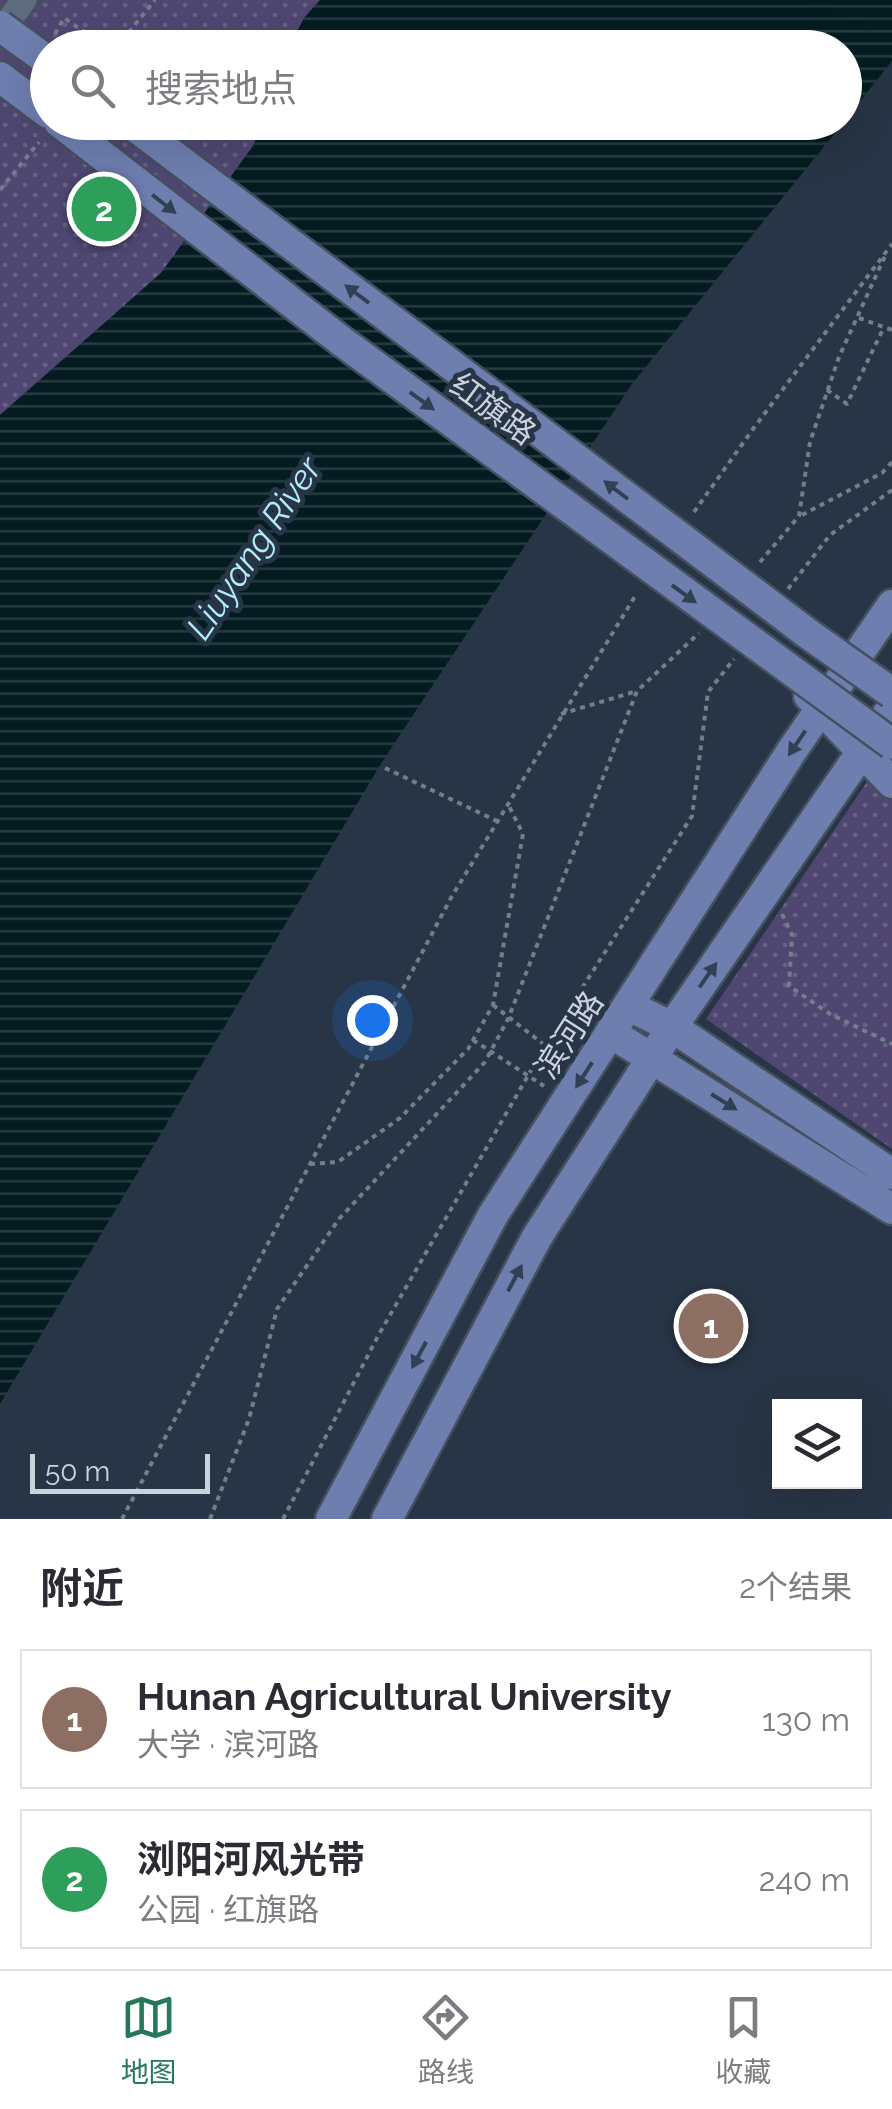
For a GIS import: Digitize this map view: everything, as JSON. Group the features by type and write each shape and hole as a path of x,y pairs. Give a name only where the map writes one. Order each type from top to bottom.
{"main road":[{"path":"0,29 30,42"},
{"name":"红旗路","path":"0,77 30,105"},
{"name":"红旗路","path":"71,140 892,744"},
{"name":"红旗路","path":"153,140 807,633 892,692"},
{"name":"滨河路","path":"331,1519 493,1215 791,752 892,604"},
{"path":"807,633 892,680"},
{"path":"780,664 892,783"},
{"path":"387,1519 537,1237 672,1027 892,708"},
{"path":"629,1006 672,1027 892,1174"},
{"path":"611,1033 892,1209"}],"street":[{"path":"0,29 24,0"}],"path":[{"path":"131,30 155,0"},
{"path":"59,30 64,18 82,30"},
{"path":"0,190 38,140"},
{"path":"800,516 810,442 827,390 890,247"},
{"path":"687,522 752,428 890,247"},
{"path":"857,318 892,330"},
{"path":"827,390 847,404 884,327"},
{"path":"882,474 892,462"},
{"path":"750,574 800,516 882,474 892,473"},
{"path":"782,598 830,534 892,490"},
{"path":"122,1519 452,896 643,585"},
{"path":"210,1519 249,1419 276,1310 338,1219 485,1062 508,1019 638,691 700,632"},
{"path":"283,1519 378,1336 545,1046 692,816 708,692 733,660"},
{"path":"561,714 638,691"},
{"path":"385,768 497,822"},
{"path":"310,1164 338,1162 400,1118 473,1040 492,1005 524,834 508,804"},
{"path":"769,888 792,935 790,986 830,1014 892,1044"},
{"path":"492,1005 545,1046 575,1088"},
{"path":"473,1040 529,1076 575,1088"}],"shaded area":[{"path":"0,0 320,0 298,30 30,30 30,140 256,140 161,273 0,415"},
{"path":"892,745 892,1149 706,1019"}],"water":[{"path":"320,0 892,0 892,61 862,99 862,30 298,30"},
{"name":"Liuyang River","path":"256,140 829,140 632,384 382,762 0,1404 0,415 161,273"}],"place":[{"name":"浏阳河风光带","path":"104,209"},
{"name":"Hunan Agricultural University","path":"711,1326"}]}
